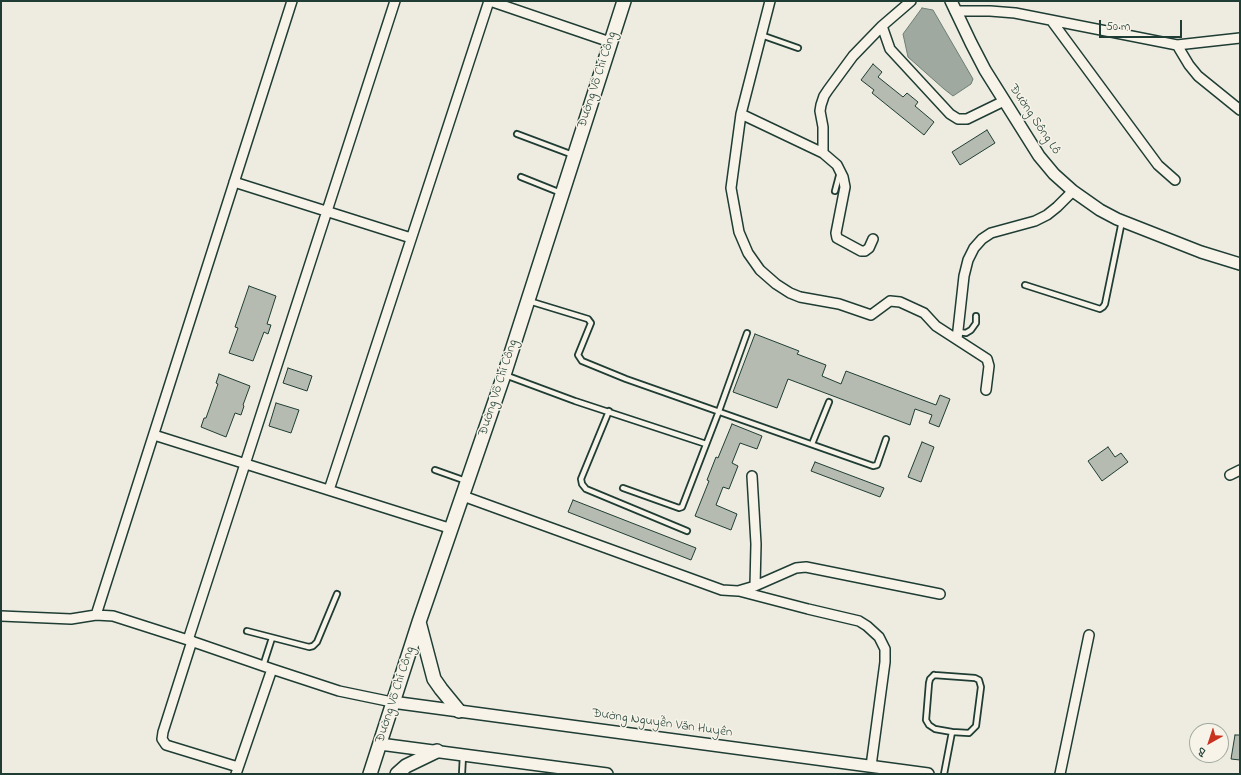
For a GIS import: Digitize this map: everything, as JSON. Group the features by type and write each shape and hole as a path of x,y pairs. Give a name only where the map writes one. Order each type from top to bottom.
{"main road":[{"name":"Đường Võ Chí Công","path":"370,774 392,702 504,375 624,1"},
{"path":"419,622 434,679 459,711"},
{"path":"397,774 406,766 437,751"}],"street":[{"path":"96,615 292,1"},
{"path":"272,669 237,771 166,745 162,739 163,732 190,640 245,463 395,1"},
{"path":"329,490 490,1 610,42"},
{"path":"770,1 741,114 731,188 739,232 748,253 760,270 790,294 839,304 871,315 890,301 900,302 924,313 936,326 958,335 987,359 989,366 986,390"},
{"path":"823,153 824,127 820,111 824,96 853,56 882,26 910,1"},
{"path":"953,6 1015,13 1177,45 1240,38"},
{"name":"Đường Sông Lô","path":"953,6 970,43 985,70 1039,156 1054,174 1073,191 1100,210 1122,221 1201,252 1240,264"},
{"path":"1050,20 1158,165 1175,180"},
{"path":"882,26 890,49 950,114 958,120 967,119 1004,101"},
{"path":"1177,45 1189,65 1198,76 1240,110"},
{"path":"741,114 823,153 837,165 843,177 845,187 836,233 838,238 861,251 865,251 869,248 873,239"},
{"path":"234,182 411,238"},
{"path":"958,335 964,276 968,260 974,248 982,239 991,233 1035,221 1047,215 1073,191"},
{"path":"154,434 452,529"},
{"path":"1230,475 1240,470"},
{"path":"752,476 756,544 755,586"},
{"path":"463,496 722,590 738,591 808,610 859,621 867,626 879,637 885,649 885,662 871,766"},
{"path":"738,591 755,586 796,568 806,567 940,594"},
{"path":"1,616 71,619 96,615 113,616 339,690 392,702"},
{"path":"1060,774 1089,635"},
{"name":"Đường Nguyễn Văn Huyên","path":"392,702 928,774"},
{"path":"380,744 607,774"}],"lane":[{"path":"761,35 798,48"},
{"path":"517,134 574,155"},
{"path":"835,190 840,171"},
{"path":"521,177 562,194"},
{"path":"1025,285 1100,309 1105,304 1122,221"},
{"path":"528,300 588,318 591,323 578,355 582,361 626,379 873,466 877,465 886,439"},
{"path":"958,335 966,334 972,330 976,323 976,316"},
{"path":"623,488 679,508 682,507 747,333"},
{"path":"504,375 706,444"},
{"path":"812,444 828,402"},
{"path":"609,411 581,479 582,484 586,489 687,531"},
{"path":"435,470 468,482"},
{"path":"247,631 309,647 313,646 317,642 337,594"},
{"path":"263,666 272,638"},
{"path":"934,675 975,678 979,680 981,687 976,726 969,733 952,732 935,729 929,725 926,720 930,678 934,675"},
{"path":"944,774 952,732"},
{"path":"462,774 463,755"}],"shaded area":[{"path":"922,8 933,10 973,79 971,84 953,96 908,57 903,34"}],"building":[{"path":"873,64 882,72 878,77 903,97 907,93 918,102 915,106 934,122 924,135 872,93 874,90 861,80"},
{"path":"987,130 995,143 960,165 952,152"},
{"path":"249,286 276,296 267,324 271,325 268,334 264,332 253,361 229,353 238,328 235,327"},
{"path":"755,334 799,351 797,354 826,365 822,376 841,384 846,371 936,405 940,395 950,399 939,427 929,423 932,415 915,409 910,425 788,379 777,408 733,392"},
{"path":"288,368 312,376 307,391 283,383"},
{"path":"219,374 250,386 241,415 235,413 226,437 201,427 204,418 206,418 218,384 216,383"},
{"path":"276,403 299,410 291,433 269,426"},
{"path":"732,424 762,436 757,449 740,443 732,463 738,466 729,489 723,487 716,505 737,514 731,530 695,516 709,481 707,480 716,457 718,458"},
{"path":"922,442 934,447 921,482 908,477"},
{"path":"1108,447 1115,457 1121,453 1128,462 1102,481 1088,461"},
{"path":"815,462 884,488 880,497 811,471"},
{"path":"573,500 696,548 691,560 568,512"},
{"path":"1235,735 1240,735 1240,760 1231,759"}]}
